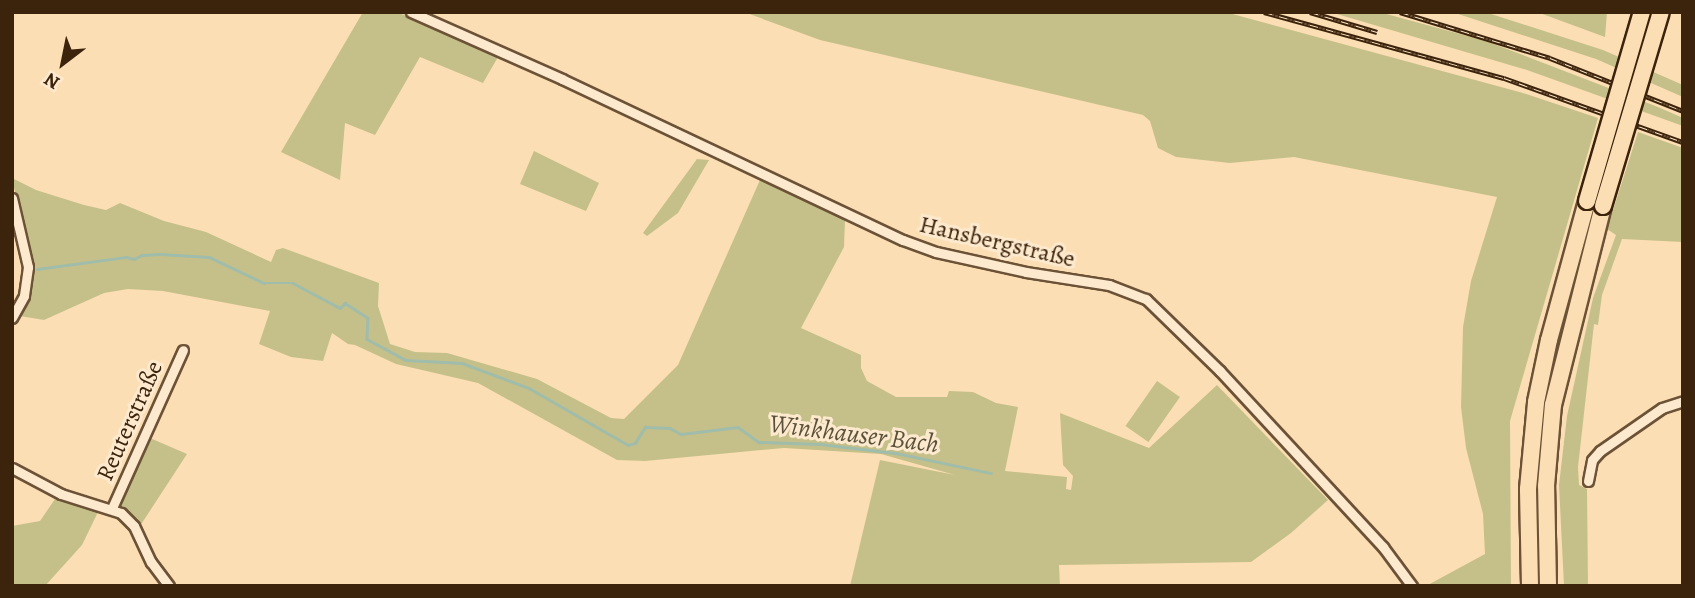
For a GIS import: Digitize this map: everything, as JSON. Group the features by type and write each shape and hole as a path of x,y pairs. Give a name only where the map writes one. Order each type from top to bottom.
{"highway":[{"path":"1548,586 1546,485 1553,405 1595,204 1642,12"},
{"path":"1530,586 1528,489 1536,402 1549,340 1661,12"}],"street":[{"name":"Hansbergstraße","path":"411,12 562,79 903,240 936,252 1026,272 1109,285 1146,299 1220,371 1383,547 1412,586"},
{"path":"12,198 28,267 24,296 12,318"},
{"name":"Reuterstraße","path":"112,508 183,350"},
{"path":"1588,481 1592,460 1600,451 1662,408 1683,401"},
{"name":"Reuterstraße","path":"12,468 61,495 112,508 134,526 151,562 169,586"}],"shaded area":[{"path":"363,12 397,12 498,57 483,83 420,57 375,135 345,123 340,180 281,152"},
{"path":"744,12 1225,12 1523,93 1598,118 1510,421 1511,586 1426,586 1485,554 1483,514 1466,448 1461,407 1463,327 1471,281 1497,197 1294,157 1230,163 1176,157 1158,148 1150,121 1143,115 820,40"},
{"path":"1330,12 1379,12 1486,41 1658,107 1683,118 1683,126 1527,70"},
{"path":"1452,12 1485,12 1603,50 1683,85 1683,97 1596,59"},
{"path":"1537,12 1607,12 1605,37"},
{"path":"1638,132 1683,148 1683,242 1622,239 1602,295 1598,325 1594,324 1578,467 1579,485 1587,489 1588,586 1564,586 1559,485 1567,416 1593,298 1616,235 1607,229"},
{"path":"534,151 599,183 586,211 520,184"},
{"path":"697,159 709,160 678,213 647,236 643,233"},
{"path":"12,178 36,190 84,205 106,210 120,203 164,221 206,232 271,262 276,250 283,248 379,283 378,306 390,344 415,352 447,353 537,379 611,418 624,419 678,365 760,180 845,220 844,247 801,328 861,355 861,368 867,381 896,397 947,397 949,391 973,392 996,403 1018,407 1005,471 1067,477 1066,489 1071,490 1073,476 1063,465 1060,413 1149,448 1217,385 1328,500 1291,533 1251,562 1059,565 1060,586 850,586 880,460 955,475 881,454 784,448 645,461 617,460 478,383 396,364 348,344 332,333 323,361 291,357 259,344 270,311 163,291 128,289 104,293 44,320 20,316 28,299 31,265"},
{"path":"1157,381 1180,397 1148,442 1125,426"},
{"path":"150,438 187,454 140,526 121,507 119,501 144,443"},
{"path":"55,499 99,510 82,545 45,586 12,586 12,526 40,521"}],"waterway":[{"name":"Winkhauser Bach","path":"37,269 126,257 134,259 142,255 209,257 264,283 293,283 340,308 345,303 368,318 367,339 406,360 462,363 529,388 628,445 635,443 645,427 670,428 681,434 738,427 759,442 820,444 896,453 991,473"}],"railway":[{"path":"1264,12 1504,78 1683,142"},
{"path":"1310,12 1377,32"},
{"path":"1400,12 1550,58 1683,111"}]}
